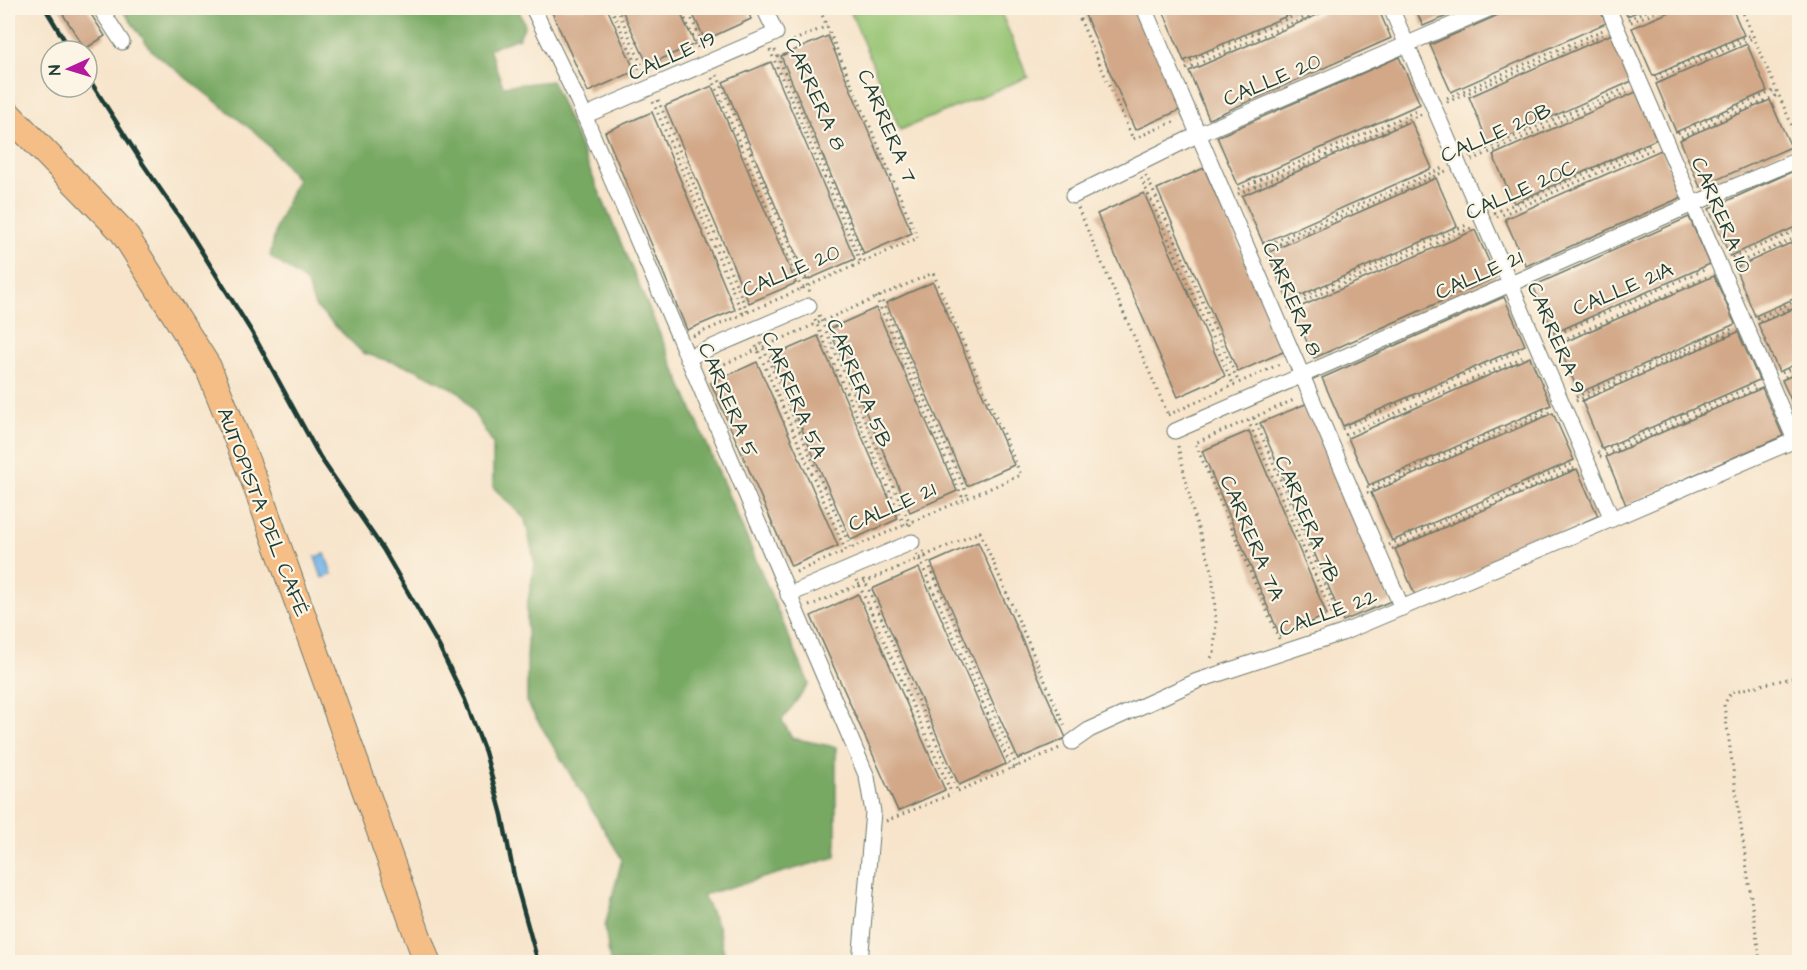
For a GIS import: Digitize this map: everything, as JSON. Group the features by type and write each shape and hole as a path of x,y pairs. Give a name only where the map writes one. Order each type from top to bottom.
{"highway":[{"name":"AUTOPISTA DEL CAFÉ","path":"8,114 123,232 208,367 254,480 427,963"}],"street":[{"path":"100,8 122,42"},
{"name":"CARRERA 5","path":"533,8 584,116 867,777 873,812 860,963"},
{"path":"764,8 771,35"},
{"name":"CARRERA 8","path":"1144,8 1402,608"},
{"name":"CARRERA 9","path":"1391,8 1612,519"},
{"name":"CALLE 20","path":"1073,196 1199,135 1491,8"},
{"name":"CARRERA 10","path":"1608,8 1797,439"},
{"name":"CALLE 19","path":"584,116 771,35"},
{"name":"CALLE 21","path":"1175,431 1800,159"},
{"name":"CALLE 20","path":"687,358 813,304"},
{"name":"CALLE 22","path":"1072,742 1089,730 1197,681 1342,633 1797,439"},
{"name":"CALLE 21","path":"788,595 916,541"}],"path":[{"name":"CARRERA 5A","path":"611,8 650,89 748,312 758,349 845,551 865,582 958,792"},
{"name":"CARRERA 5A","path":"617,8 743,314 763,347 850,549 859,584 952,794"},
{"name":"CARRERA 5B","path":"680,8 708,63 807,286 816,324 904,525 925,557 1017,767"},
{"name":"CARRERA 5B","path":"687,8 802,289 822,321 910,523 920,559 1012,769"},
{"name":"CARRERA 7","path":"820,8 918,238"},
{"path":"1075,8 1133,139 1190,115"},
{"path":"1172,72 1312,8"},
{"path":"1172,72 1327,8"},
{"path":"1741,8 1800,144"},
{"name":"CARRERA 8","path":"771,35 774,49 865,261"},
{"name":"CARRERA 8","path":"771,35 770,51 861,263"},
{"name":"CALLE 20B","path":"1250,254 1752,36"},
{"name":"CALLE 20C","path":"1666,141 1776,90"},
{"name":"CALLE 20C","path":"1274,311 1666,141 1778,95"},
{"path":"1146,175 1238,381"},
{"path":"1141,178 1233,384"},
{"name":"CALLE 21A","path":"1329,438 1720,267 1800,229"},
{"name":"CALLE 21A","path":"1329,438 1720,267 1800,236"},
{"name":"CALLE 20","path":"680,341 918,238"},
{"name":"CALLE 21","path":"781,579 1021,475 933,273 878,296"},
{"path":"695,376 878,296 965,498"},
{"path":"1168,415 1238,381 1294,358"},
{"path":"1248,420 1310,393"},
{"name":"CARRERA 7B","path":"1254,418 1340,617"},
{"name":"CARRERA 7B","path":"1248,420 1335,621"},
{"name":"CARRERA 7A","path":"1248,420 1195,443 1281,645"},
{"path":"795,612 980,532 1072,742 871,828"},
{"path":"1760,963 1724,705 1731,693 1800,676"}],"green space":[{"path":"121,8 518,8 525,25 519,38 489,49 503,86 552,81 809,684 782,720 792,738 836,747 836,857 703,895 718,926 726,962 610,962 605,926 622,859 527,703 527,606 535,564 525,519 493,487 493,443 461,393 415,369 363,353 315,306 306,282 270,256 277,225 297,179 261,137 153,52"},
{"path":"849,8 999,8 1028,77 900,130"}],"water":[{"path":"325,554 332,574 322,578 315,557"}],"building":[{"path":"59,8 87,8 105,36 99,40 79,39"},
{"path":"550,8 607,8 635,71 588,92"},
{"path":"621,8 678,8 695,44 648,65"},
{"path":"690,8 747,8 751,19 705,40"},
{"path":"1082,8 1138,8 1182,109 1135,130"},
{"path":"1177,8 1305,8 1184,61 1164,13"},
{"path":"1333,8 1378,8 1391,38 1209,119 1189,71"},
{"path":"1415,8 1466,8 1423,26"},
{"path":"1514,8 1599,8 1606,23 1451,92 1430,45"},
{"path":"1624,8 1647,8 1627,16"},
{"path":"1679,8 1732,8 1744,35 1653,76 1632,28"},
{"path":"1612,34 1632,81 1489,145 1469,97"},
{"path":"828,36 912,233 864,254 781,56"},
{"path":"1747,44 1767,91 1676,132 1656,84"},
{"path":"1399,57 1420,104 1238,185 1217,137"},
{"path":"771,62 855,259 807,280 723,82"},
{"path":"712,86 796,283 749,303 665,106"},
{"path":"1636,92 1657,139 1514,203 1493,155"},
{"path":"1770,100 1791,147 1700,187 1680,140"},
{"path":"652,112 735,310 687,330 605,132"},
{"path":"1411,121 1432,168 1263,243 1242,196"},
{"path":"1661,150 1682,197 1526,266 1505,219"},
{"path":"1204,168 1285,351 1238,372 1157,189"},
{"path":"1800,168 1800,225 1730,256 1709,209"},
{"path":"1436,178 1457,226 1288,301 1267,253"},
{"path":"1144,193 1225,376 1178,397 1097,214"},
{"path":"1689,217 1710,264 1554,333 1533,286"},
{"path":"1475,230 1496,277 1314,358 1293,310"},
{"path":"1800,239 1800,296 1755,316 1735,268"},
{"path":"1714,276 1735,324 1579,393 1558,345"},
{"path":"933,282 1014,465 967,486 886,303"},
{"path":"1504,297 1525,345 1343,426 1322,378"},
{"path":"1800,306 1800,362 1779,372 1758,324"},
{"path":"876,308 957,491 910,512 829,329"},
{"path":"1738,332 1759,380 1602,449 1582,401"},
{"path":"818,336 898,519 851,540 770,357"},
{"path":"1530,357 1551,405 1369,485 1348,438"},
{"path":"757,362 838,546 791,566 711,383"},
{"path":"1800,372 1800,420 1782,380"},
{"path":"1762,388 1783,436 1626,505 1606,457"},
{"path":"1308,403 1391,601 1343,621 1260,423"},
{"path":"1553,413 1574,460 1392,541 1371,493"},
{"path":"1249,431 1327,615 1280,636 1202,451"},
{"path":"1577,469 1598,516 1416,597 1395,549"},
{"path":"978,542 1066,738 1018,759 931,563"},
{"path":"919,568 1006,764 959,785 872,589"},
{"path":"858,594 945,790 898,811 811,616"}],"railway":[{"path":"45,8 64,39"},
{"path":"99,95 187,228 253,334 320,457 383,549 439,646 465,700 485,752 502,815 514,876 538,962"}]}
